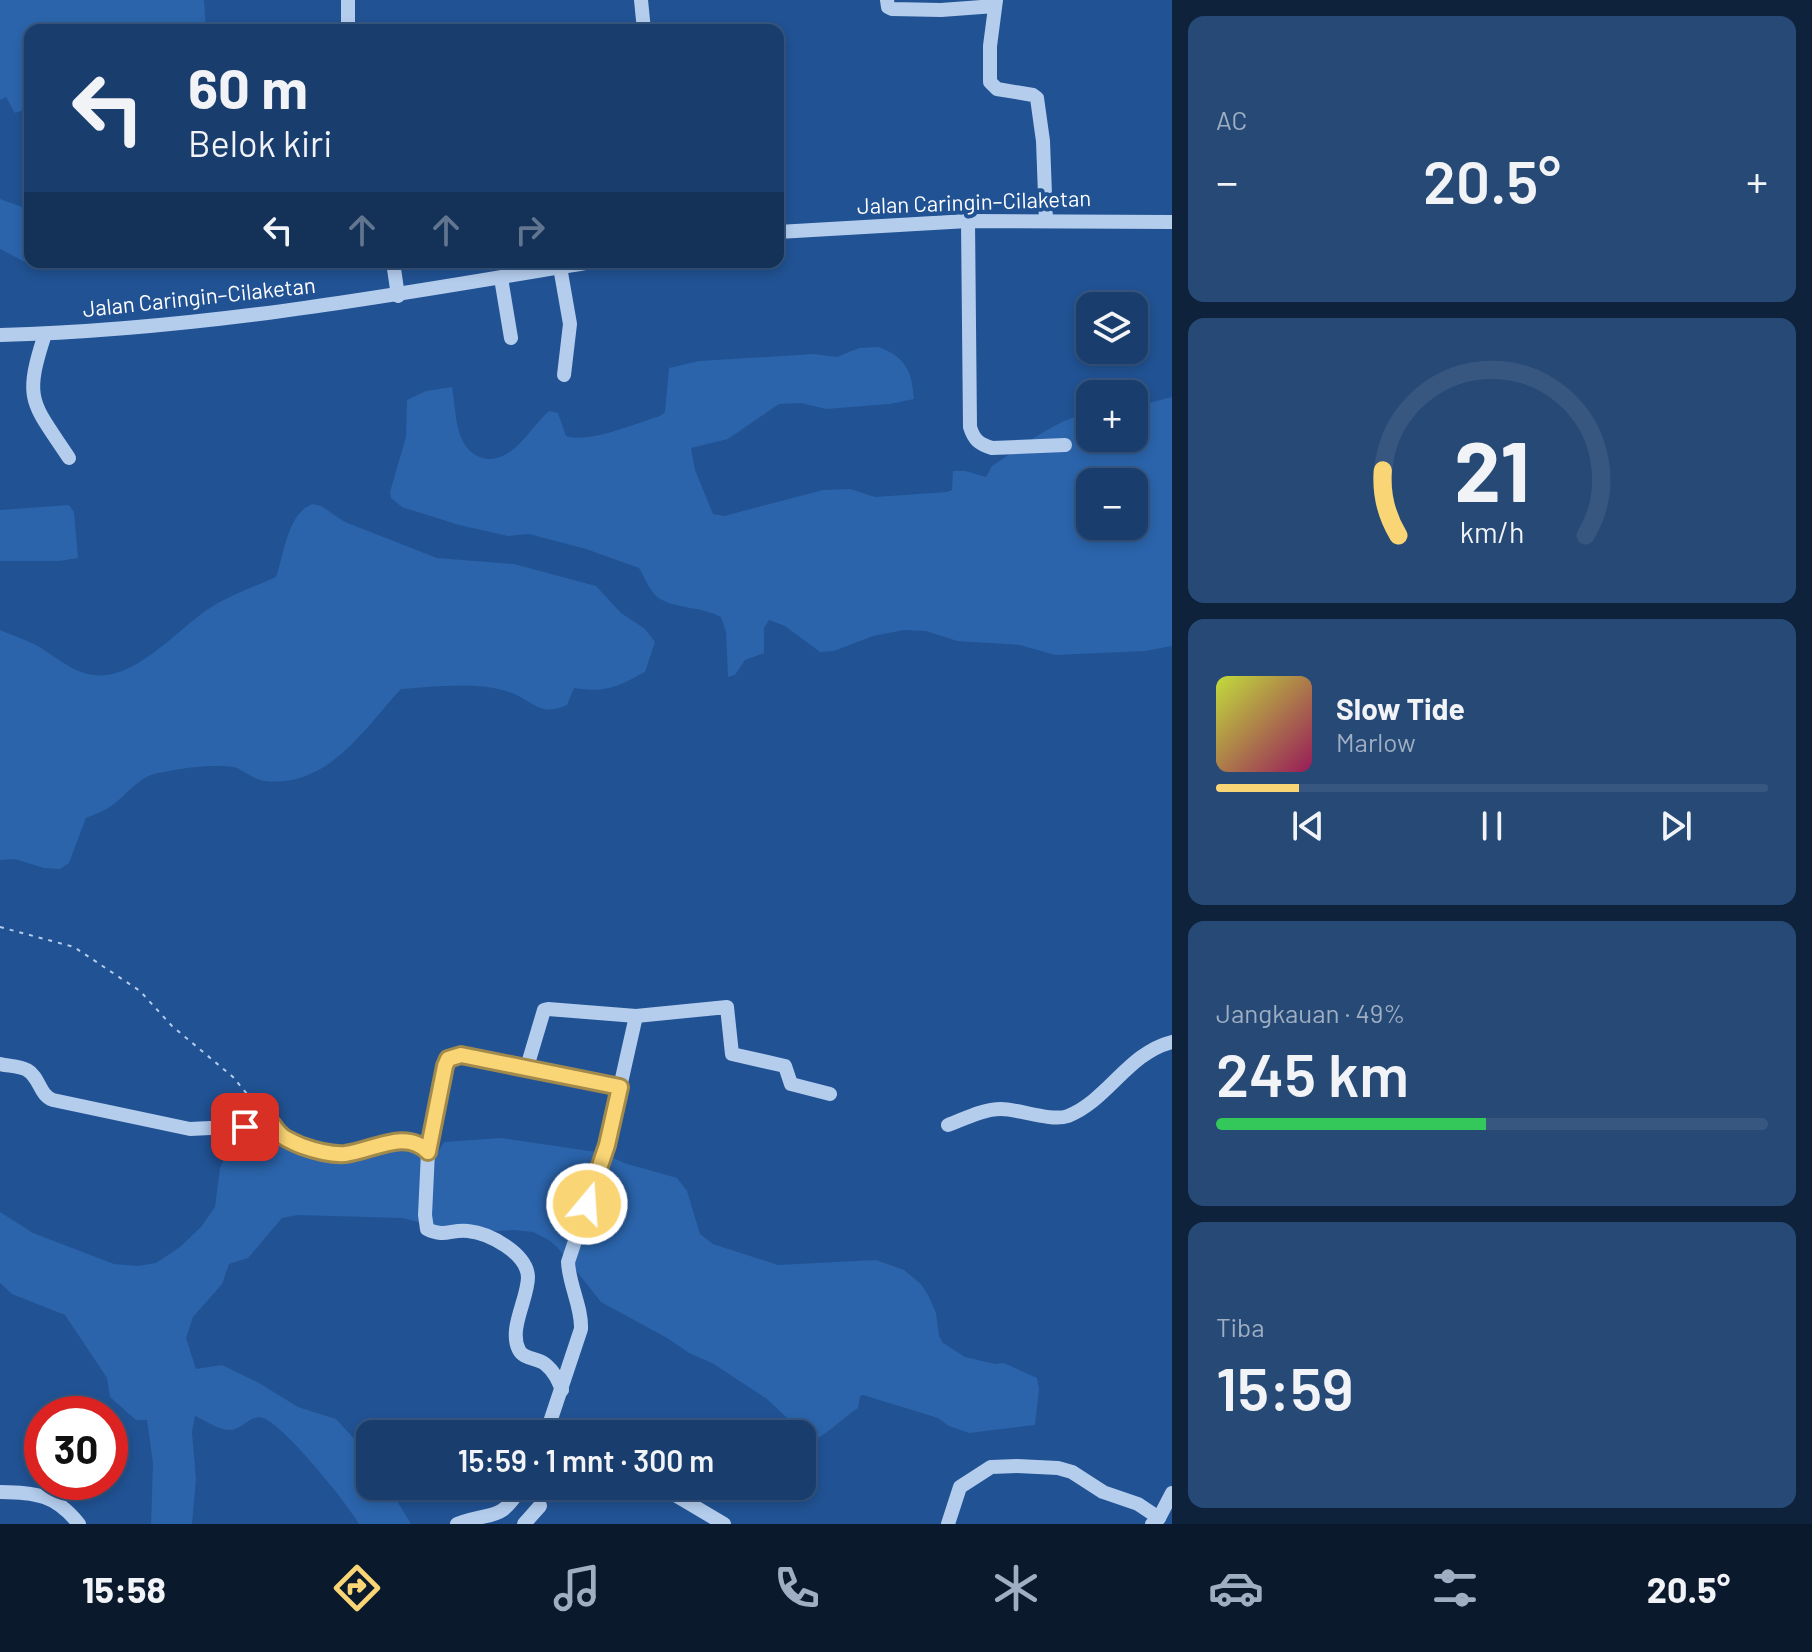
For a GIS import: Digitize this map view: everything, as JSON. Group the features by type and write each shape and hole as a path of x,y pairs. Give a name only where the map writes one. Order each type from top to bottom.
{"street":[{"path":"348,0 348,24"},
{"path":"641,0 643,24"},
{"path":"887,0 888,7 892,9 941,10 996,3 990,46 990,82 997,89 1037,98 1043,141 1046,221"},
{"path":"968,221 970,427 974,438 992,448 1065,445"},
{"name":"Jalan Caringin–Cilaketan","path":"784,232 968,221 1172,222"},
{"path":"394,268 398,296"},
{"name":"Jalan Caringin–Cilaketan","path":"0,335 45,334 228,317 398,296 555,268"},
{"path":"560,268 570,324 564,375"},
{"path":"501,278 511,338"},
{"path":"45,334 32,383 32,398 69,458"},
{"path":"527,1067 544,1010 636,1016 727,1007 732,1054 785,1066 791,1084 830,1094"},
{"path":"555,1420 581,1329 568,1262 607,1145 636,1016"},
{"path":"948,1125 990,1110 1003,1109 1062,1118 1102,1092 1124,1069 1159,1045 1172,1042"},
{"path":"562,1390 555,1374 544,1362 519,1350 516,1334 528,1276 522,1261 506,1246 478,1232 463,1230 438,1235 427,1229 428,1152 448,1059 461,1055 620,1087"},
{"path":"0,1064 27,1070 46,1097 190,1129 273,1125 281,1137 319,1152 346,1154 377,1144 397,1142 415,1142 428,1152"},
{"path":"948,1524 960,1487 991,1467 1058,1468 1072,1472 1103,1492 1138,1504 1156,1521 1172,1493"},
{"path":"0,1492 44,1495 79,1524"},
{"path":"457,1524 491,1521 503,1516 516,1500"},
{"path":"684,1500 724,1524"},
{"path":"524,1524 540,1506"}],"path":[{"path":"0,927 74,947 140,991 172,1026 233,1077 273,1125"}],"shaded area":[{"path":"0,0 204,0 206,24 24,24 24,110 15,113 6,97 0,100"},
{"path":"0,199 24,208 24,261 0,249"},
{"path":"878,347 895,355 909,373 914,399 826,409 801,403 779,404 728,439 691,448 695,470 713,514 724,516 823,490 850,489 875,497 947,492 952,490 953,471 986,477 992,466 1026,443 1076,417 1076,452 1148,452 1148,403 1172,397 1172,646 1145,651 1055,655 1020,645 957,641 926,631 904,630 873,636 834,651 820,652 785,626 769,620 764,628 764,653 745,660 735,675 728,677 726,632 721,617 658,598 639,568 586,549 529,534 508,536 459,525 402,507 391,498 390,492 406,437 407,400 426,391 452,387 463,441 476,455 492,459 513,449 549,411 558,413 566,436 576,438 600,435 660,416 665,412 669,368 699,361 814,354 837,357 859,348"},
{"path":"313,504 345,522 437,558 514,564 596,586 621,613 645,629 655,642 645,672 611,688 574,688 567,705 550,710 509,692 483,687 401,689 342,753 326,766 307,775 287,781 265,781 229,766 158,773 137,783 108,808 86,818 69,863 60,869 44,868 15,859 0,860 0,630 34,644 86,674 111,674 127,669 144,660 220,602 276,577 292,525 305,508"},
{"path":"69,505 74,512 78,558 0,561 0,510"},
{"path":"246,1133 283,1140 312,1156 332,1161 395,1145 434,1159 444,1142 501,1138 603,1153 624,1163 677,1178 687,1191 700,1234 713,1244 778,1265 876,1260 904,1270 921,1284 929,1297 943,1343 965,1357 1004,1363 1037,1378 1039,1389 1035,1425 969,1433 949,1426 938,1418 863,1395 860,1396 858,1408 816,1439 816,1420 789,1420 767,1399 712,1363 601,1302 558,1248 533,1232 464,1233 402,1218 297,1215 282,1218 248,1258 229,1264 222,1284 193,1317 186,1338 196,1369 222,1365 298,1407 336,1419 356,1441 356,1500 396,1500 411,1524 359,1524 299,1449 263,1418 254,1418 238,1428 225,1430 195,1416 192,1432 196,1479 192,1524 151,1524 153,1463 147,1420 136,1420 128,1413 128,1396 110,1396 107,1378 65,1315 12,1294 0,1283 0,1212 33,1233 114,1264 138,1266 156,1263 180,1247 201,1227 215,1207 220,1168 235,1136"}],"route":[{"path":"245,1127 273,1125 281,1137 319,1152 346,1154 377,1144 415,1142 428,1152 445,1066 448,1059 461,1055 620,1087 607,1145 587,1204"}]}
